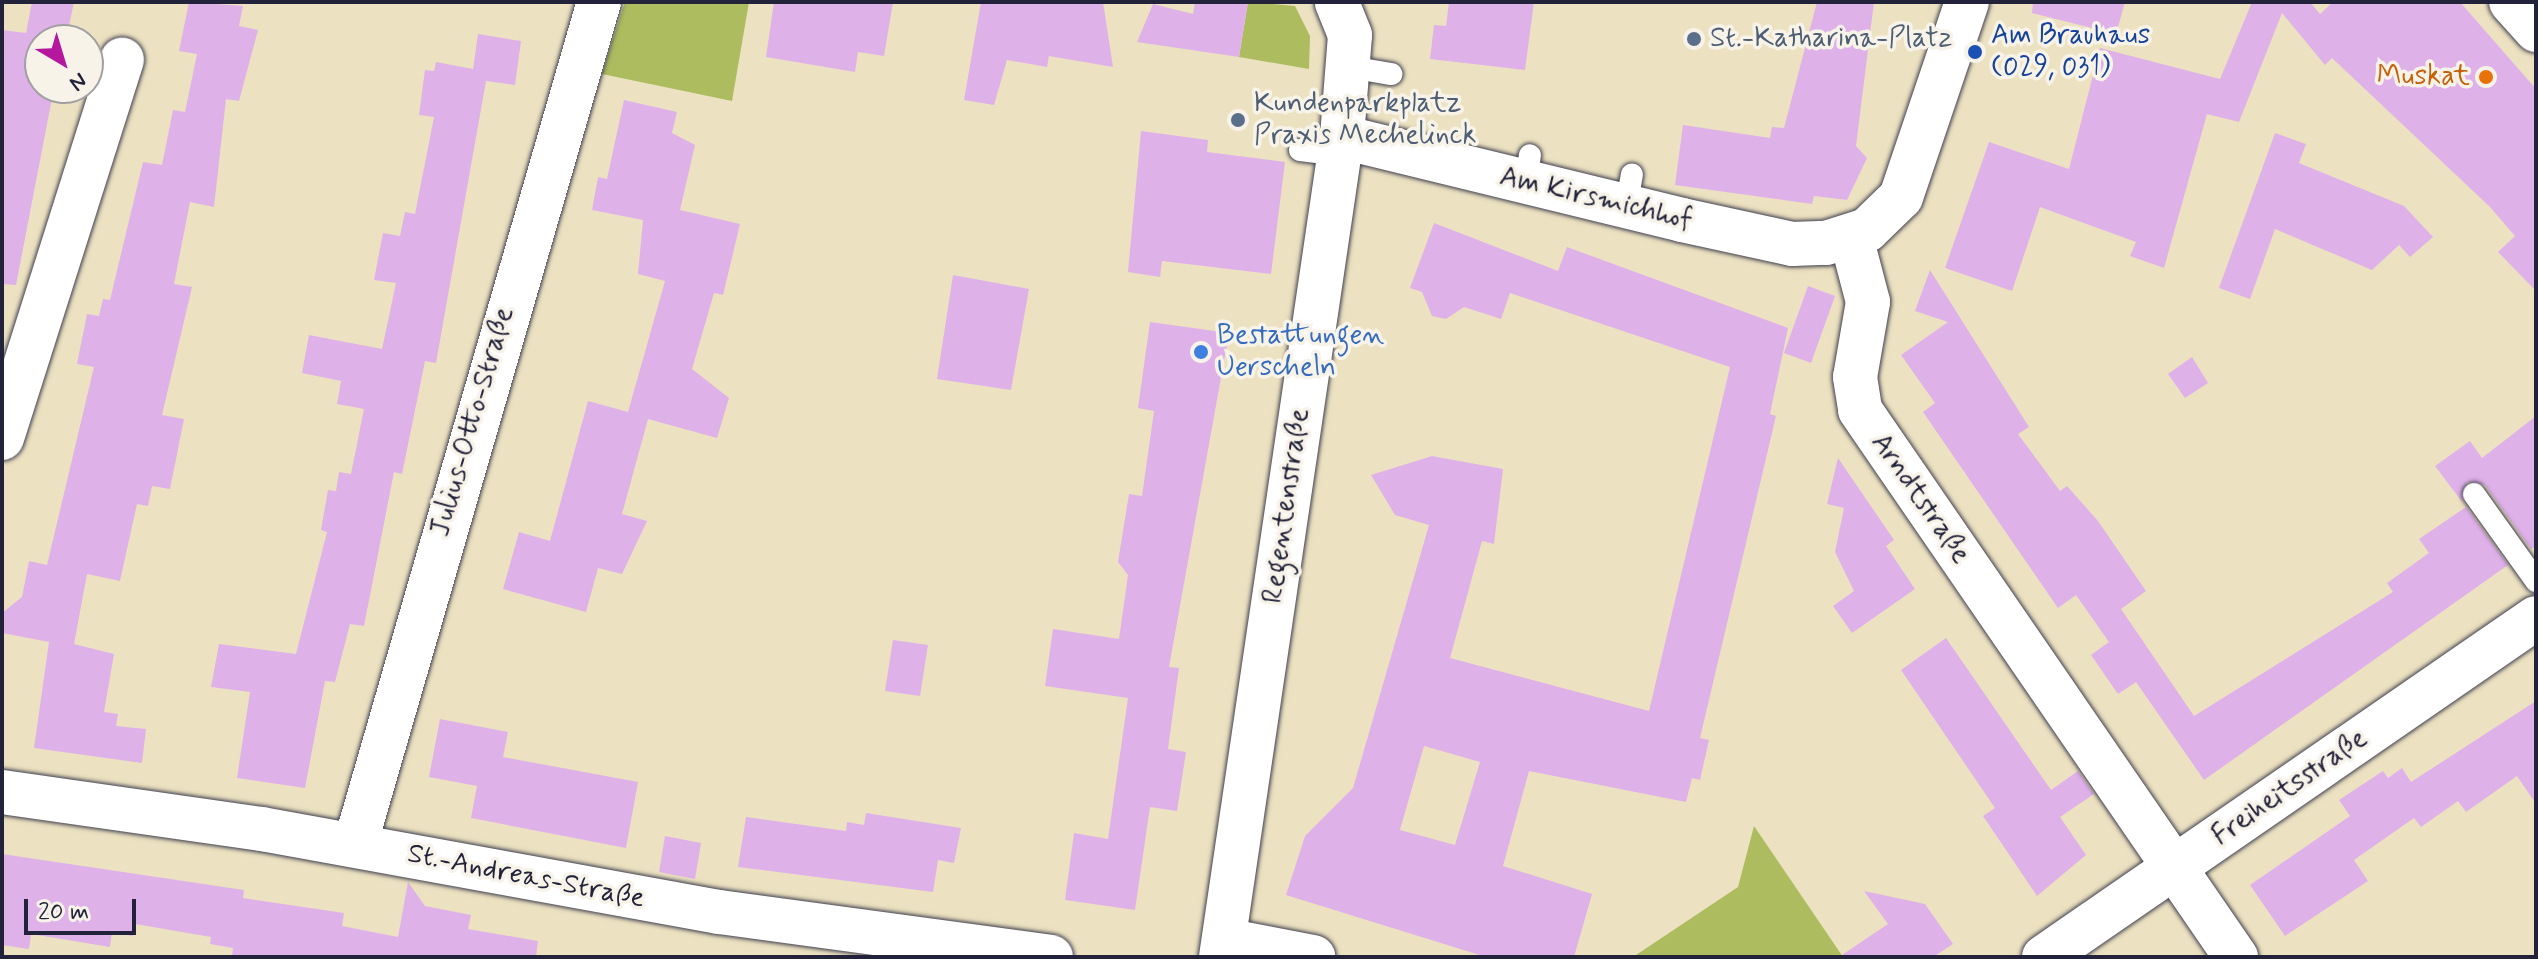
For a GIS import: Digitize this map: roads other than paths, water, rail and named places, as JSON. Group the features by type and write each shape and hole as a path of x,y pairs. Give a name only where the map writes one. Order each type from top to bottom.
{"street":[{"name":"Julius-Otto-Straße","path":"355,845 599,2"},
{"path":"1851,237 1887,214 1906,186 1967,2"},
{"path":"2511,2 2536,30"},
{"name":"Regentenstraße","path":"1223,948 1327,147 1370,71 1341,4"},
{"path":"2,438 122,60"},
{"name":"Am Kirsmichhof","path":"1327,147 1528,169 1629,191 1792,244 1851,237"},
{"name":"Arndtstraße","path":"1851,237 1868,302 1854,385 1860,410 2236,957"},
{"name":"Freiheitsstraße","path":"2044,957 2536,618"},
{"name":"St.-Andreas-Straße","path":"2,792 355,845 719,912 1051,957"},
{"path":"1223,948 1313,957"}],"lane":[{"path":"2474,494 2536,581"}],"place":[{"name":"St.-Katharina-Platz","path":"1694,39"},
{"name":"Am Brauhaus (029, 031)","path":"1975,52"},
{"name":"Muskat","path":"2486,77"},
{"name":"Kundenparkplatz Praxis Mechelinck","path":"1238,120"},
{"name":"Bestattungen Uerscheln","path":"1201,352"}]}
